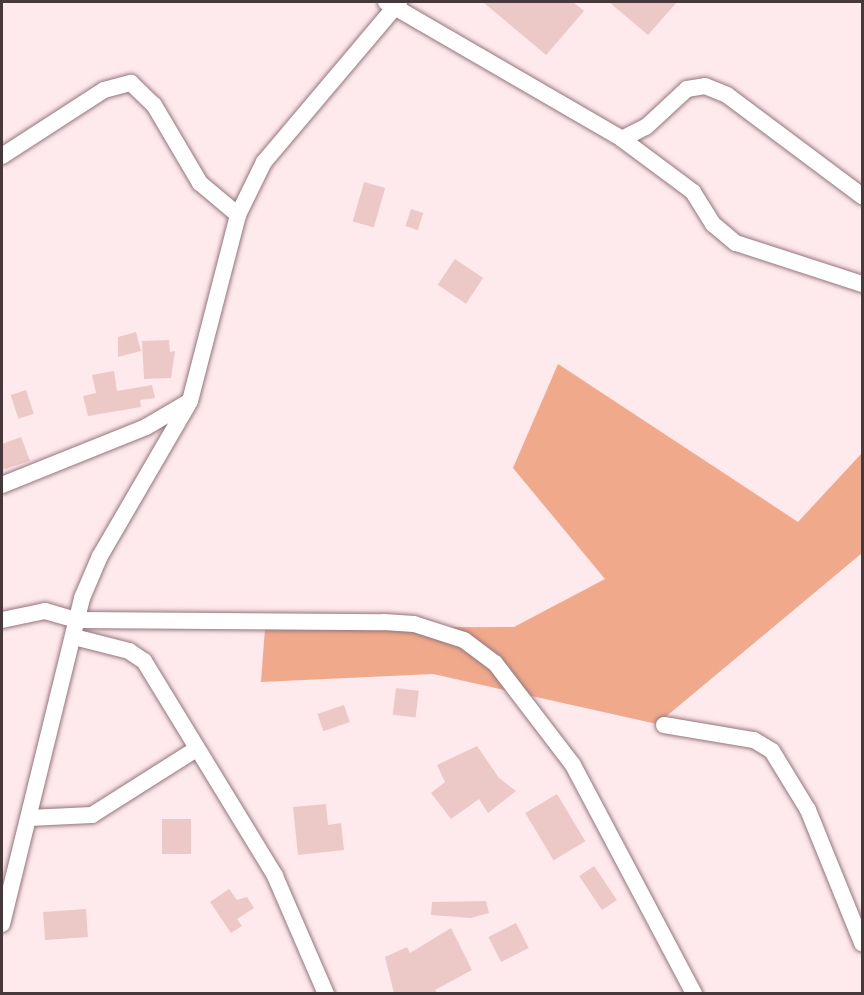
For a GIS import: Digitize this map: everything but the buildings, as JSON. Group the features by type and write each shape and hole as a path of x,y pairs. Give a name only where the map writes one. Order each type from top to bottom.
{"street":[{"path":"2,924 77,620 100,556 190,401 238,215 282,135 393,3 622,139 693,192 713,224 736,243 862,284"},
{"path":"2,156 104,90 130,83 154,105 200,183 238,215"},
{"path":"622,139 646,127 687,89 705,86 727,95 862,196"},
{"path":"2,485 146,427 190,401"},
{"path":"2,620 45,611 77,620 414,624 479,649 514,685 573,765 694,993"},
{"path":"74,637 137,654 275,876 326,993"},
{"path":"664,725 754,740 772,751 808,810 862,943"},
{"path":"29,818 92,815 195,750"}],"shaded area":[{"path":"558,364 798,522 862,453 862,553 657,724 433,674 261,682 265,628 514,627 605,579 513,468"}]}
